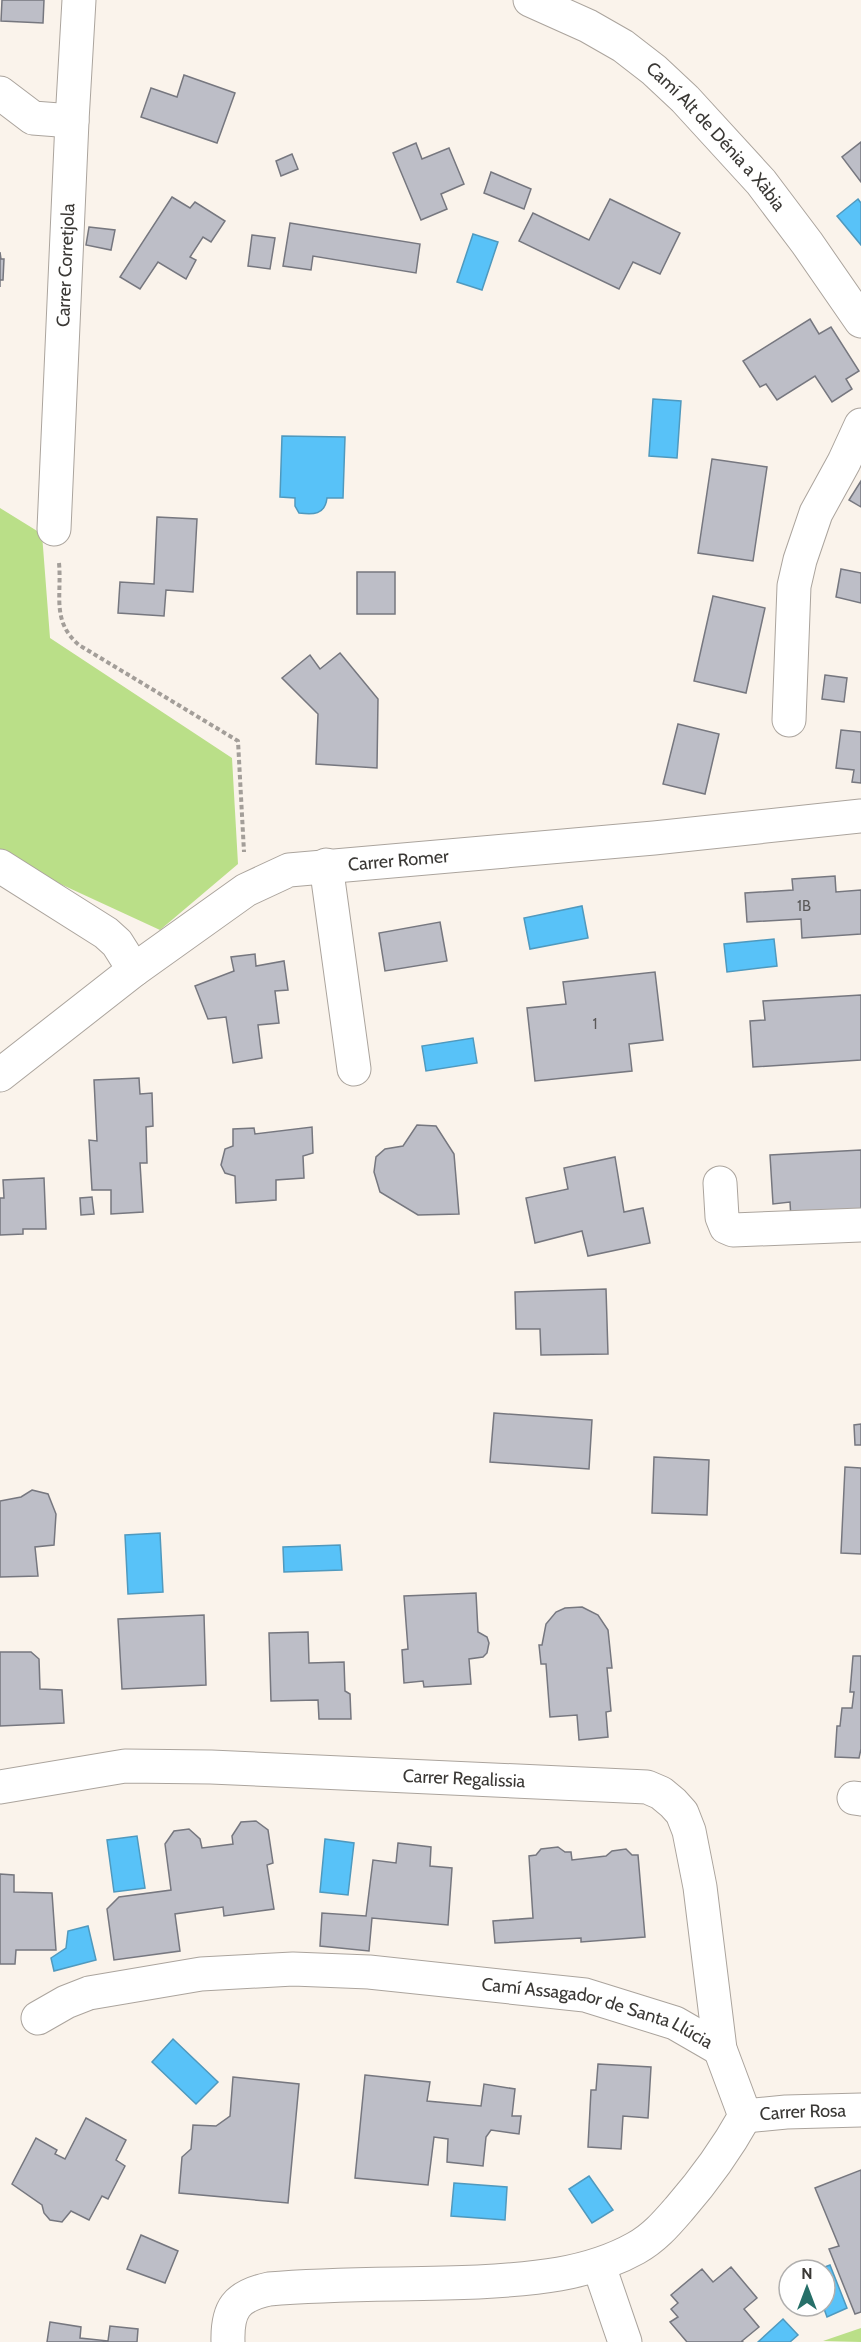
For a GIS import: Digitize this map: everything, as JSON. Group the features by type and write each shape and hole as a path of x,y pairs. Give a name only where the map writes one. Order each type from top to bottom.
{"street":[{"name":"Carrer Corretjola","path":"54,529 72,121 80,0"},
{"name":"Camí Alt de Dénia a Xàbia","path":"530,0 588,26 623,46 654,70 685,99 761,182 861,321"},
{"path":"0,93 33,118 72,121"},
{"path":"789,720 794,586 800,560 816,513 861,425"},
{"name":"Carrer Romer","path":"0,1075 134,970 246,890 289,870 654,838 861,816"},
{"path":"0,866 106,933 117,943 134,970"},
{"path":"326,866 354,1069"},
{"path":"720,1183 722,1217 726,1227 733,1230 861,1225"},
{"name":"Carrer Regalissia","path":"0,1786 86,1771 135,1766 211,1767 648,1787 661,1793 673,1803 682,1813 689,1831 700,1887 720,2049"},
{"name":"Camí Assagador de Santa Llúcia","path":"38,2018 88,1993 201,1974 293,1969 369,1972 585,1995 675,2023 720,2049 745,2116"},
{"name":"Carrer Rosa","path":"745,2116 786,2112 861,2110"},
{"path":"228,2342 229,2317 239,2301 253,2293 269,2289 505,2281 555,2275 599,2266 637,2248 660,2231 725,2153 745,2116"},
{"path":"599,2266 625,2342"}],"path":[{"path":"54,529 59,566 59,603 63,626 68,635 79,645 238,741 246,890"}],"green space":[{"path":"0,508 42,534 50,638 232,758 238,864 160,930 43,876 0,851"},
{"path":"861,2328 861,2342 823,2341"}],"water":[{"path":"858,199 861,203 861,245 837,216"},
{"path":"473,234 498,242 482,290 457,282"},
{"path":"653,399 681,401 677,458 649,456"},
{"path":"282,436 345,437 343,498 327,498 321,511 309,514 299,513 295,506 295,498 280,497"},
{"path":"582,906 588,938 530,949 524,918"},
{"path":"774,939 777,966 727,972 724,944"},
{"path":"473,1038 477,1063 426,1071 422,1046"},
{"path":"160,1533 163,1592 128,1594 125,1535"},
{"path":"340,1545 342,1570 284,1572 283,1547"},
{"path":"137,1836 145,1888 114,1892 107,1840"},
{"path":"325,1839 354,1843 348,1895 320,1892"},
{"path":"88,1926 96,1960 54,1971 51,1958 66,1948 68,1931"},
{"path":"173,2039 218,2082 196,2104 152,2062"},
{"path":"589,2176 613,2210 592,2223 569,2189"},
{"path":"454,2183 507,2187 505,2220 451,2216"},
{"path":"837,2283 847,2308 837,2312"},
{"path":"783,2319 798,2335 790,2342 758,2342"}],"building":[{"path":"2,0 44,0 43,23 1,21"},
{"path":"184,75 235,93 217,143 141,117 151,88 177,97"},
{"path":"861,142 861,182 842,157"},
{"path":"416,143 422,159 449,148 464,184 441,194 447,209 421,220 393,153"},
{"path":"292,154 298,169 281,176 276,161"},
{"path":"491,172 531,189 524,209 484,193"},
{"path":"172,197 190,208 195,202 225,221 211,242 203,237 190,257 196,260 186,279 158,262 140,289 120,277"},
{"path":"610,199 680,233 660,274 633,262 619,289 519,241 533,213 589,240"},
{"path":"290,223 420,244 416,273 313,256 311,270 283,266"},
{"path":"89,227 115,230 111,250 86,245"},
{"path":"252,235 275,238 270,269 248,266"},
{"path":"0,252 1,259 4,259 3,280 0,280"},
{"path":"810,319 819,334 831,327 859,371 846,379 852,389 832,402 815,376 777,400 766,384 760,387 743,361"},
{"path":"712,459 767,467 753,561 698,553"},
{"path":"861,481 861,507 849,500"},
{"path":"157,517 197,519 193,592 166,590 164,616 118,613 120,582 154,584"},
{"path":"841,569 861,573 861,603 836,597"},
{"path":"357,572 395,572 395,614 357,614"},
{"path":"713,596 765,608 746,693 694,681"},
{"path":"340,653 378,699 377,768 316,764 318,714 282,678 310,655 320,669"},
{"path":"825,675 847,678 844,702 822,699"},
{"path":"678,724 719,734 705,794 663,784"},
{"path":"841,730 861,732 861,783 852,782 854,770 836,768"},
{"path":"835,876 836,892 861,890 861,934 802,938 801,919 747,922 745,893 793,890 792,879"},
{"path":"440,922 447,961 385,971 379,933"},
{"path":"255,954 256,966 284,961 288,990 275,991 279,1023 258,1025 262,1058 233,1063 226,1017 208,1019 195,986 234,971 231,957"},
{"path":"655,972 663,1040 629,1044 632,1071 535,1081 527,1008 566,1004 563,982"},
{"path":"861,995 861,1060 753,1067 750,1021 765,1020 763,1001"},
{"path":"139,1078 140,1094 152,1093 153,1126 146,1127 147,1163 140,1163 143,1212 111,1214 111,1190 92,1190 89,1140 97,1141 94,1080"},
{"path":"417,1125 436,1126 454,1154 459,1214 418,1215 380,1192 374,1172 376,1157 385,1149 403,1146"},
{"path":"312,1127 313,1153 303,1156 304,1178 276,1180 276,1200 236,1203 235,1176 225,1173 221,1165 225,1149 233,1146 233,1129 254,1128 255,1134"},
{"path":"861,1150 861,1215 791,1219 790,1202 773,1204 770,1155"},
{"path":"615,1157 624,1212 643,1208 650,1243 588,1256 582,1231 535,1243 526,1198 568,1189 564,1168"},
{"path":"44,1178 46,1229 23,1229 23,1234 0,1235 0,1198 4,1198 3,1180"},
{"path":"92,1197 94,1214 81,1215 80,1198"},
{"path":"606,1289 608,1354 541,1355 540,1329 516,1329 515,1292"},
{"path":"494,1413 592,1420 589,1469 490,1462"},
{"path":"861,1424 861,1445 855,1445 854,1425"},
{"path":"654,1457 709,1460 707,1515 652,1513"},
{"path":"845,1467 861,1468 861,1554 841,1553"},
{"path":"32,1490 48,1494 56,1514 54,1545 35,1547 38,1576 0,1577 0,1501 21,1497"},
{"path":"476,1593 478,1632 487,1637 489,1643 487,1653 483,1657 469,1659 471,1684 424,1687 423,1681 404,1683 402,1650 408,1649 404,1596"},
{"path":"582,1607 598,1615 608,1630 612,1668 607,1668 611,1711 606,1712 608,1737 579,1740 577,1715 550,1717 546,1664 541,1664 539,1645 542,1645 546,1624 556,1612 565,1608"},
{"path":"204,1615 206,1685 122,1689 118,1619"},
{"path":"308,1632 309,1663 344,1662 345,1691 350,1694 351,1719 319,1719 318,1700 271,1701 269,1633"},
{"path":"0,1652 31,1652 39,1659 40,1689 62,1690 64,1723 0,1726"},
{"path":"853,1656 861,1656 861,1749 859,1758 835,1757 837,1726 840,1726 842,1708 852,1708 854,1692 850,1692"},
{"path":"256,1821 268,1830 273,1863 267,1865 274,1909 224,1916 223,1907 175,1914 180,1951 114,1960 107,1909 119,1897 171,1890 165,1844 174,1831 189,1829 200,1839 202,1848 233,1844 232,1836 241,1822"},
{"path":"398,1843 431,1847 430,1866 452,1868 448,1925 372,1918 369,1951 320,1946 322,1913 366,1916 373,1860 396,1863"},
{"path":"558,1847 565,1852 571,1852 572,1860 606,1856 612,1851 626,1849 632,1855 638,1855 645,1937 581,1942 581,1938 495,1943 493,1921 533,1918 529,1856 536,1855 541,1849"},
{"path":"0,1874 14,1875 14,1892 52,1893 56,1950 16,1950 15,1964 0,1964"},
{"path":"598,2064 651,2067 648,2118 623,2116 621,2149 588,2147 591,2090 596,2090"},
{"path":"365,2075 430,2082 427,2101 481,2106 484,2084 515,2089 512,2116 521,2116 519,2134 491,2130 486,2137 483,2166 447,2162 448,2139 434,2137 428,2185 355,2178"},
{"path":"233,2077 299,2084 288,2203 179,2193 182,2157 191,2149 193,2125 216,2126 230,2116"},
{"path":"86,2118 126,2140 116,2160 125,2166 108,2199 102,2196 89,2220 71,2211 62,2222 50,2220 44,2213 42,2205 12,2184 36,2138 57,2150 55,2154 65,2159"},
{"path":"861,2170 861,2312 855,2314 837,2269 837,2258 833,2258 829,2249 839,2246 815,2188"},
{"path":"141,2235 178,2251 165,2283 127,2269"},
{"path":"731,2267 757,2298 744,2309 759,2327 743,2342 687,2342 670,2322 678,2317 671,2309 678,2303 671,2295 702,2269 713,2282"},
{"path":"50,2322 81,2327 80,2338 108,2341 110,2326 138,2329 137,2342 47,2342"}]}
